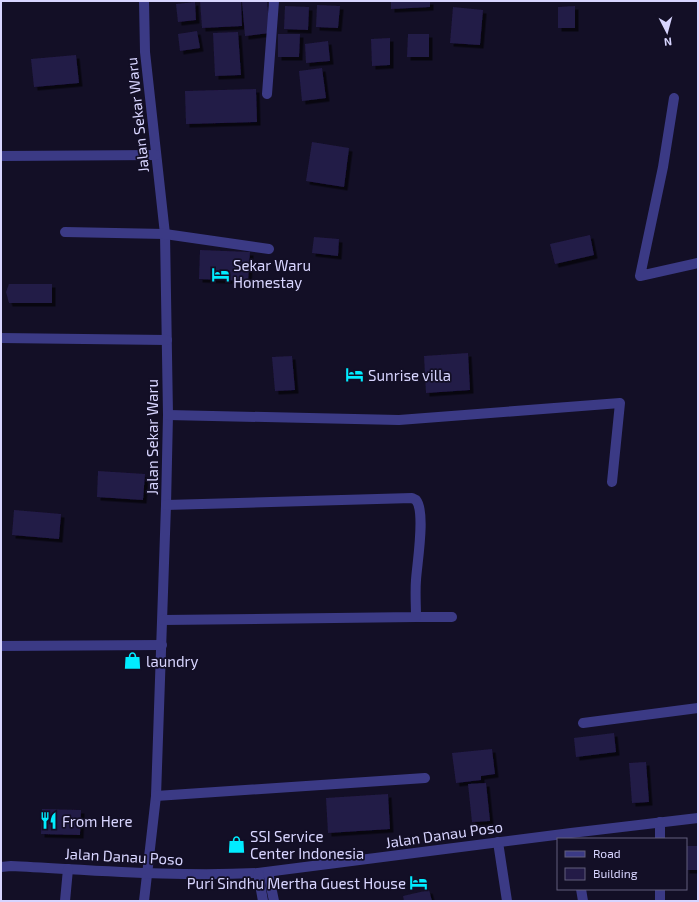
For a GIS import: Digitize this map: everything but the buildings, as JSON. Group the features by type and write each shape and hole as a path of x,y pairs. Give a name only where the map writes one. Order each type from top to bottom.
{"street":[{"name":"Jalan Sekar Waru","path":"144,1 145,52 165,234 168,415 163,620 156,796 144,901"},
{"path":"267,94 274,1"},
{"path":"674,98 663,166 640,276 698,263"},
{"path":"3,156 156,155"},
{"path":"65,232 165,234 269,249"},
{"path":"1,338 167,340"},
{"path":"168,415 399,420 620,403 612,482"},
{"path":"166,505 412,498 416,500 420,507 420,532 416,580 416,617"},
{"path":"163,620 452,617"},
{"path":"1,646 162,645"},
{"path":"583,723 698,708"},
{"path":"156,796 425,778"},
{"name":"Jalan Danau Poso","path":"1,867 148,874 219,875 263,873 498,842 572,836 660,822 698,818"},
{"path":"660,822 660,838"},
{"path":"498,842 507,901"},
{"path":"65,901 68,869"},
{"path":"263,873 263,901"},
{"path":"263,873 274,901"},
{"path":"581,890 583,901"},
{"path":"660,890 660,901"}],"place":[{"name":"Sekar Waru Homestay","path":"220,274"},
{"name":"Sunrise villa","path":"355,375"},
{"name":"laundry","path":"133,661"},
{"name":"From Here","path":"49,821"},
{"name":"SSI Service Center Indonesia","path":"237,845"},
{"name":"Puri Sindhu Mertha Guest House","path":"419,883"}]}
